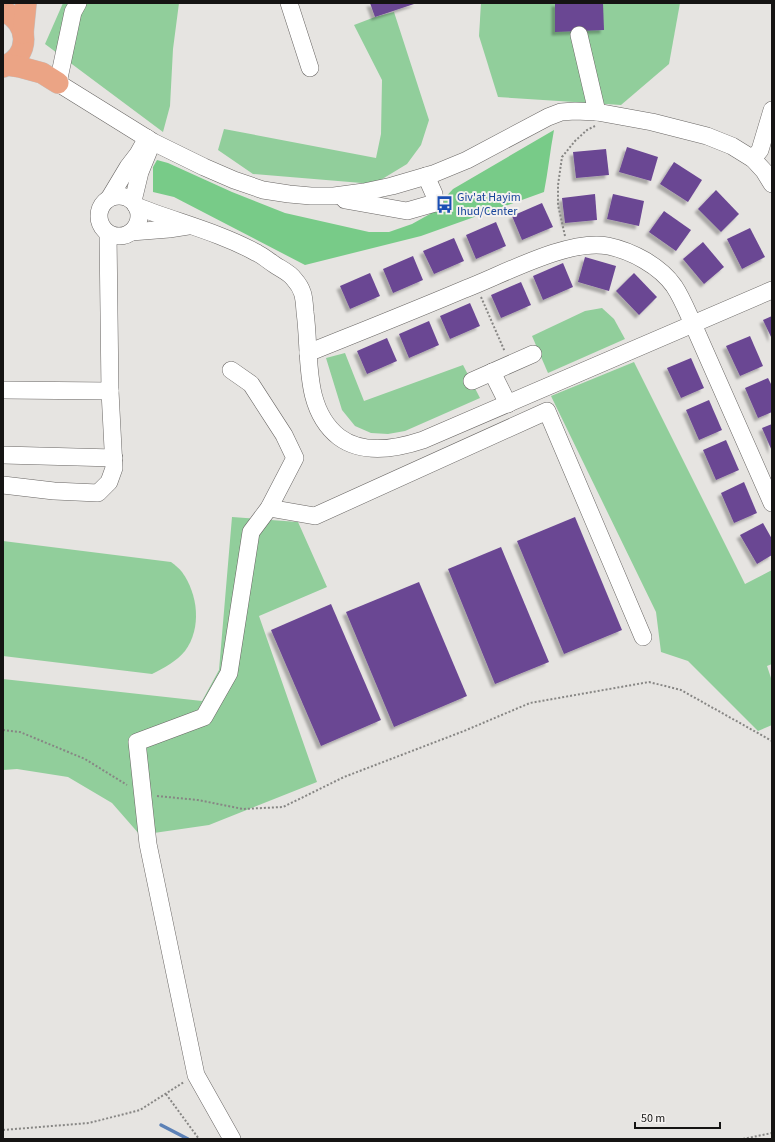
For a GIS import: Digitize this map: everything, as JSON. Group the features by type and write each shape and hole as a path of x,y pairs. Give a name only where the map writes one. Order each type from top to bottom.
{"main road":[{"path":"5,66 18,56 23,40 26,3"},
{"path":"3,11 8,13 19,24 30,60 50,78"},
{"path":"5,66 20,67 50,78"}],"street":[{"path":"78,3 73,12 50,78 150,140 204,167 234,180 263,190 289,194 334,196 364,192 426,176 467,160 548,116 561,112 597,112 652,122 707,136 732,146 762,154"},
{"path":"289,3 310,68"},
{"path":"578,35 597,112"},
{"path":"772,110 762,154 764,171 772,184"},
{"path":"110,197 128,167 150,140"},
{"path":"150,140 140,172 134,203 139,211 138,224 131,232 122,236 108,234 103,230 98,218 100,206 110,197 122,196 128,198 134,203 162,216 219,235 257,253 294,278 303,292 313,396 318,410 325,423 334,433 345,441 359,447 374,449 405,446 423,440 772,290"},
{"path":"326,196 407,211 435,203 434,194 426,176"},
{"path":"131,232 190,226"},
{"path":"3,485 54,491 98,493 109,482 114,468 114,458 110,391 108,234"},
{"path":"308,353 529,262 568,249 590,245 608,246 628,252 644,260 661,272 673,285 694,324 772,504"},
{"path":"472,381 533,354"},
{"path":"231,370 251,384 284,435 295,458 269,508 252,532 229,673 204,718 137,742 148,844 196,1075 232,1139"},
{"path":"492,372 508,404"},
{"path":"3,390 110,391"},
{"path":"269,508 315,516 547,411 642,637"},
{"path":"3,455 114,458"}],"path":[{"path":"568,249 558,205 558,185 562,157 574,141 587,130 619,116"},
{"path":"476,285 510,364"},
{"path":"3,730 20,732 85,759 142,794 198,800 243,809 283,807 344,777 464,731 530,703 649,682 682,690 772,741"},
{"path":"3,1130 89,1123 140,1110 196,1075"},
{"path":"166,1094 199,1139"},
{"path":"743,1139 772,1133"}],"green space":[{"path":"63,3 179,3 173,49 170,106 163,132 45,44"},
{"path":"481,3 680,3 669,64 621,105 498,97 479,36"},
{"path":"394,12 429,120 421,145 407,164 374,184 253,174 218,150 224,129 376,158 381,134 382,80 354,25"},
{"path":"554,130 544,192 421,236 305,265 174,197 153,192 153,167 157,160 168,163 232,192 285,213 369,232 389,232 412,224 430,214 453,189"},
{"path":"602,308 614,319 625,339 548,373 532,336 585,311"},
{"path":"345,353 364,401 463,365 480,398 405,431 388,434 371,433 355,426 342,410 326,358"},
{"path":"634,362 745,584 772,570 772,664 767,666 772,681 772,725 758,731 688,661 661,652 656,612 551,396"},
{"path":"232,517 298,522 327,587 259,616 317,782 209,825 140,835 112,803 68,777 17,769 3,770 3,679 202,701 219,670"},
{"path":"3,541 171,562 181,571 192,590 196,611 194,632 185,651 166,667 152,674 3,656"}],"building":[{"path":"370,3 417,3 375,17"},
{"path":"555,3 603,3 604,30 555,32"},
{"path":"627,147 658,157 651,181 619,172"},
{"path":"606,149 609,175 576,178 573,152"},
{"path":"674,162 702,180 688,202 660,184"},
{"path":"716,190 739,214 721,232 698,209"},
{"path":"595,194 597,220 565,223 562,198"},
{"path":"613,194 644,201 639,226 607,219"},
{"path":"542,203 553,227 522,240 512,216"},
{"path":"664,211 691,230 676,251 649,232"},
{"path":"496,222 506,246 476,259 466,235"},
{"path":"750,228 765,257 742,269 727,239"},
{"path":"454,238 464,261 434,274 423,251"},
{"path":"703,242 724,267 704,284 683,259"},
{"path":"413,256 423,280 393,293 383,269"},
{"path":"585,257 616,266 609,291 578,282"},
{"path":"563,263 573,287 543,300 533,276"},
{"path":"370,273 380,296 350,309 340,286"},
{"path":"634,273 657,297 639,315 616,291"},
{"path":"521,282 531,305 501,318 491,295"},
{"path":"470,303 480,326 450,339 440,316"},
{"path":"772,316 772,339 763,320"},
{"path":"429,321 439,345 409,358 399,334"},
{"path":"750,336 763,366 740,376 726,346"},
{"path":"387,338 397,361 367,374 357,351"},
{"path":"691,358 704,388 681,398 667,368"},
{"path":"768,378 772,386 772,412 758,418 745,388"},
{"path":"709,400 722,430 699,440 686,410"},
{"path":"772,424 772,451 762,428"},
{"path":"726,440 739,470 716,480 703,450"},
{"path":"744,482 757,513 734,523 721,493"},
{"path":"575,517 622,630 564,654 517,541"},
{"path":"763,523 772,539 772,555 757,564 740,535"},
{"path":"501,547 549,662 495,684 448,569"},
{"path":"419,582 467,696 394,727 346,612"},
{"path":"331,604 381,720 321,746 271,630"}],"waterway":[{"path":"161,1125 188,1139"}],"place":[{"name":"Giv'at Hayim Ihud/Center","path":"444,204"}]}
